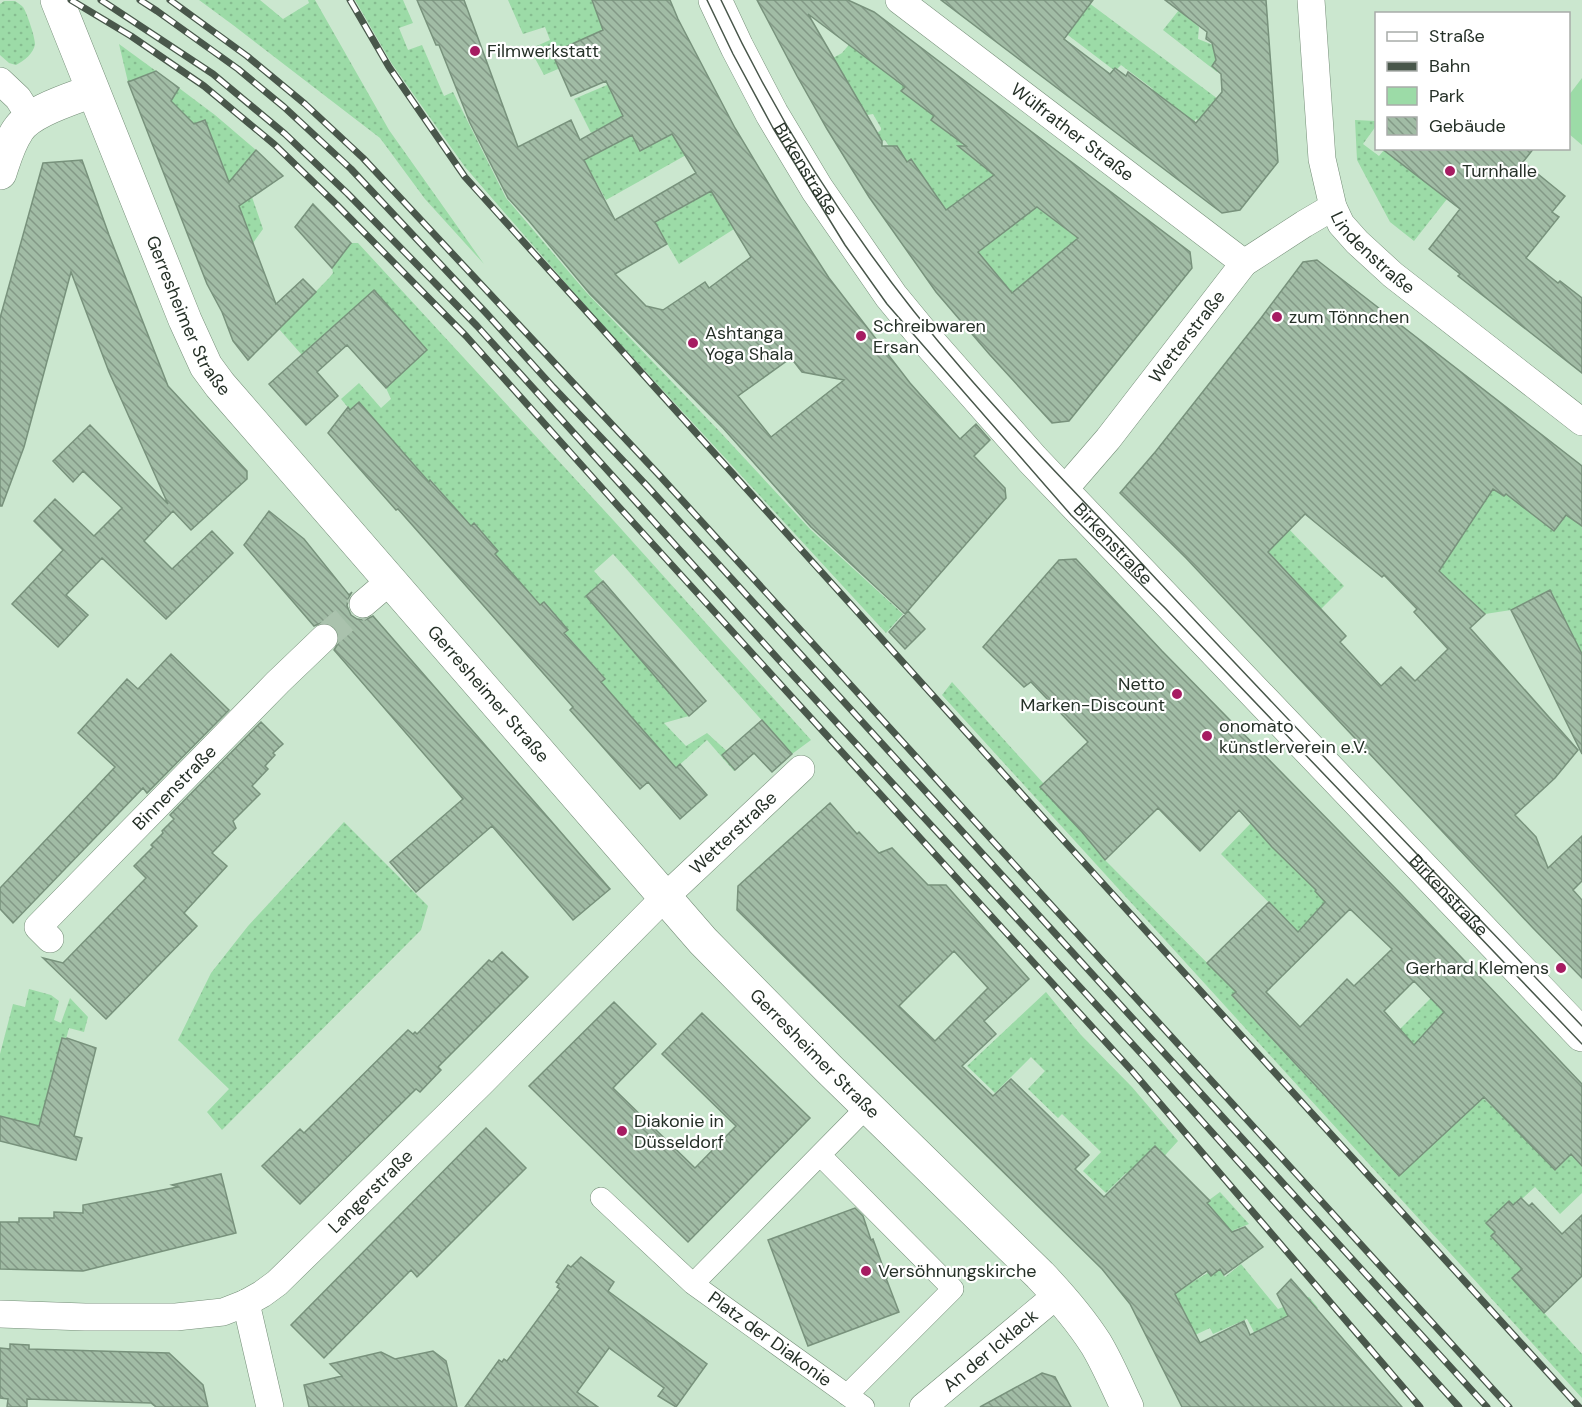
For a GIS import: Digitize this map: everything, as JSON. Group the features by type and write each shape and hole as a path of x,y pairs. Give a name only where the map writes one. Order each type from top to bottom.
{"street":[{"name":"Gerresheimer Straße","path":"57,0 185,320 206,366 220,385 711,950 1058,1294 1096,1345 1127,1407"},
{"name":"Birkenstraße","path":"715,0 787,141 817,189 891,296 928,341 1063,491 1582,1035"},
{"name":"Wülfrather Straße","path":"899,0 1244,263"},
{"name":"Lindenstraße","path":"1311,0 1322,159 1333,207 1341,224 1393,275 1582,422"},
{"path":"0,81 18,98 30,117"},
{"path":"0,173 7,150 15,135 30,117 92,90"},
{"name":"Wetterstraße","path":"1063,491 1108,439 1244,263 1333,207"},
{"path":"363,604 390,580"},
{"name":"Binnenstraße","path":"50,939 38,927 278,681 324,638"},
{"name":"Wetterstraße","path":"664,898 801,769"},
{"name":"Langerstraße","path":"0,1314 176,1317 223,1312 262,1294 277,1283 482,1082 664,898"},
{"name":"Platz der Diakonie","path":"693,1284 867,1107"},
{"name":"Platz der Diakonie","path":"820,1155 953,1289 847,1395"},
{"name":"Platz der Diakonie","path":"601,1198 693,1284 864,1407"},
{"name":"An der Icklack","path":"923,1407 1058,1294"},
{"path":"246,1303 270,1407"}],"green space":[{"path":"199,0 260,0 283,19 309,3 308,0 315,0 389,130 484,264 425,199 380,138"},
{"path":"355,0 403,0 413,23 399,28 408,50 422,45 444,96 453,92 506,198 586,292 811,530 903,614 886,633 589,310 465,167 392,64"},
{"path":"508,0 592,0 595,7 620,22 586,38 593,54 544,75 530,49 550,40 545,27 523,34"},
{"path":"1022,0 1085,0 1218,99 1213,131 1196,119 1190,127 1148,96 1153,89 1121,65 1115,71"},
{"path":"4,1 15,1 23,7 35,41 31,54 16,65 9,63 0,55 0,4"},
{"path":"1179,10 1199,27 1198,39 1216,46 1217,72 1163,30"},
{"path":"852,41 905,87 902,91 935,116 932,120 963,144 960,148 1076,237 1080,233 1071,262 1060,253 1007,297 971,258 1007,229 971,192 941,214 904,161 897,146 890,148 885,140 882,141 877,133 881,128 873,114 867,115 861,108 833,58 842,53"},
{"path":"119,44 156,71 128,82"},
{"path":"643,50 624,116 591,133 574,99 607,85 600,70"},
{"path":"1582,78 1582,145 1570,135 1570,94"},
{"path":"179,88 256,150 244,184 252,197 263,229 253,243 205,120 194,124 171,101"},
{"path":"1355,120 1375,121 1375,127 1363,144 1379,156 1384,150 1447,199 1414,241 1390,222 1357,160"},
{"path":"682,129 695,150 606,200 584,160 632,134 640,151"},
{"path":"711,191 734,229 679,264 655,223"},
{"path":"351,243 358,243 614,521 811,740 792,754 613,554 594,571 603,581 586,596 689,716 664,723 686,746 707,733 741,764 734,771 707,740 676,768 601,682 605,678 565,633 568,630 544,602 540,605 500,560 495,554 498,551 474,524 471,526 431,480 429,482 359,402 350,410 341,399 359,383 381,408 391,399 386,388 427,350 375,291 331,329 346,346 317,372 279,329 329,278 333,273 332,268"},
{"path":"1493,489 1503,496 1506,494 1566,515 1582,526 1582,654 1550,590 1511,610 1485,614 1448,580 1437,574"},
{"path":"1284,524 1344,586 1321,609 1262,545"},
{"path":"952,682 1044,784 1040,787 1105,860 1236,992 1232,996 1398,1176 1483,1098 1495,1109 1518,1087 1528,1097 1505,1119 1556,1170 1571,1154 1582,1166 1582,1193 1560,1214 1535,1187 1493,1225 1498,1232 1492,1237 1508,1255 1513,1251 1526,1265 1512,1278 1582,1354 1582,1398 942,695"},
{"path":"344,822 428,906 421,930 222,1130 207,1112 229,1089 178,1040 211,973 248,926"},
{"path":"1251,823 1325,881 1315,891 1325,902 1298,932 1221,854"},
{"path":"29,989 51,995 59,1001 54,1020 61,1023 70,998 88,1017 84,1032 69,1028 66,1039 59,1132 0,1116 0,1054 13,1004 25,1007"},
{"path":"1046,992 1081,1035 1132,1087 1178,1141 1138,1185 1126,1173 1106,1193 1083,1171 1101,1152 1062,1114 1058,1118 1028,1089 1045,1071 1031,1057 995,1093 967,1066"},
{"path":"1431,998 1446,1012 1378,1084 1362,1067"},
{"path":"1220,1192 1249,1224 1234,1230 1206,1248 1186,1217"},
{"path":"1241,1264 1278,1309 1309,1297 1318,1308 1255,1334 1247,1319 1213,1334 1210,1328 1193,1336 1172,1294 1218,1267 1225,1277"}],"building":[{"path":"417,0 464,0 518,147 571,120 580,140 623,116 606,81 571,96 552,53 603,30 592,0 670,0 735,128 829,278 910,383 960,439 976,424 990,440 974,456 1005,488 1006,498 905,614 811,527 723,428 590,294 508,198 470,123 439,45 436,45","holes":["672,134 696,173 615,220 584,160 632,135 640,151","711,191 751,257 709,288 705,282 663,310 646,306 615,274 667,244 655,222","791,358 802,372 844,380 771,437 738,396"]},
{"path":"757,0 848,0 874,12 1190,252 1192,268 1069,421 1052,423 936,292 869,197 797,76","holes":["808,14 905,87 901,91 934,116 931,120 966,146 958,146 994,175 946,210 911,159 907,162 897,146 882,146 882,141","1037,207 1078,238 1012,293 978,252"]},
{"path":"941,0 1093,0 1064,39 1110,74 1115,68 1126,76 1128,72 1196,123 1222,92 1221,74 1212,66 1216,60 1212,43 1206,39 1207,32 1165,0 1266,0 1278,162 1240,210 1222,213"},
{"path":"156,71 179,88 171,101 194,124 205,120 229,182 256,150 283,176 239,206 276,304 303,279 316,292 248,360 233,341 222,312 207,284 128,82"},
{"path":"1384,150 1532,150 1523,162 1565,196 1552,212 1559,217 1526,258 1582,298 1582,373 1458,276 1460,274 1429,249 1460,209"},
{"path":"82,160 168,386 247,471 247,479 191,530 173,511 144,541 172,569 212,531 233,553 166,619 102,558 66,595 88,615 58,647 12,604 63,550 34,521 55,499 94,536 122,508 83,471 73,482 53,461 90,425 168,504 109,372 71,272 24,447 2,506 0,506 0,318 43,163"},
{"path":"313,204 351,243 332,268 295,227"},
{"path":"1317,260 1582,466 1582,526 1566,515 1554,531 1506,494 1504,496 1493,489 1439,571 1485,614 1470,628 1578,750 1555,778 1515,815 1536,837 1548,868 1582,836 1582,881 1573,890 1582,900 1582,978 1186,558 1120,493 1156,451 1303,262","holes":["1305,514 1382,577 1384,575 1417,609 1414,612 1448,649 1415,681 1401,667 1381,686 1340,642 1346,636 1268,552"]},
{"path":"374,290 427,350 386,388 347,345 317,372 338,396 306,425 269,384"},
{"path":"359,402 429,482 430,480 471,526 474,523 498,551 495,554 540,605 544,602 568,630 564,633 605,679 601,682 676,768 680,764 707,795 680,819 648,782 640,789 570,710 573,707 328,433 348,407 350,410"},
{"path":"269,511 304,539 349,595 352,592 347,606 351,615 365,620 373,616 610,889 573,920 492,826 416,892 390,862 463,799 334,650 339,642 336,628 328,623 314,626 244,545"},
{"path":"1076,559 1162,651 1401,894 1582,1084 1582,1166 1571,1154 1555,1170 1484,1097 1399,1176 1232,995 1236,992 1207,963 1269,902 1298,932 1325,902 1316,890 1272,847 1239,810 1200,851 1158,808 1105,860 1040,787 1088,742 1031,682 1024,687 983,647 1059,560","holes":["1350,909 1392,949 1354,986 1347,979 1300,1027 1266,992","1414,981 1444,1012 1414,1045 1384,1011"]},
{"path":"603,581 706,701 689,716 586,596"},
{"path":"1550,590 1582,654 1582,754 1511,610"},
{"path":"908,611 925,629 905,649 889,632"},
{"path":"171,654 229,710 147,793 143,788 13,923 0,909 0,888 115,767 78,733 127,679 138,689"},
{"path":"762,720 792,754 772,772 754,753 735,770 722,755"},
{"path":"261,722 283,744 273,753 275,755 265,766 268,769 252,786 260,794 233,821 236,828 212,853 227,866 184,913 197,926 106,1019 43,958 63,963 146,878 134,866 153,847 151,845 174,819 170,815"},
{"path":"830,803 857,834 859,832 879,853 892,848 928,885 946,885 1029,979 984,1021 996,1034 962,1066 993,1096 1011,1079 1089,1155 1075,1169 1104,1197 1155,1146 1210,1201 1207,1203 1232,1232 1245,1227 1263,1247 1224,1275 1220,1269 1211,1276 1207,1271 1175,1294 1200,1343 1244,1321 1250,1335 1288,1316 1277,1294 1291,1279 1402,1407 1182,1407 1130,1304 1102,1269 737,910 738,886","holes":["954,951 988,988 935,1041 899,1006"]},
{"path":"502,952 528,977 438,1067 441,1070 420,1092 416,1089 300,1204 262,1166 300,1129 304,1133 408,1030 417,1034 489,960 492,962"},
{"name":"Diakonie in Düsseldorf","path":"614,1002 656,1044 613,1088 695,1168 736,1126 662,1054 702,1013 810,1118 688,1242 529,1086"},
{"path":"62,1038 96,1048 74,1136 82,1138 76,1160 0,1141 0,1116 39,1126"},
{"path":"486,1128 526,1168 417,1277 411,1270 324,1358 291,1325"},
{"path":"221,1174 236,1233 83,1271 0,1269 0,1222 19,1222 19,1218 54,1218 54,1212 83,1213 83,1205 178,1187 172,1185"},
{"path":"1521,1198 1529,1206 1532,1203 1562,1234 1582,1215 1582,1276 1544,1313 1512,1278 1522,1269 1491,1236 1495,1232 1486,1223 1509,1201 1513,1205"},
{"path":"855,1208 863,1216 871,1240 873,1239 899,1312 808,1346 768,1240"},
{"path":"581,1257 614,1282 608,1291 707,1364 676,1407 658,1396 664,1388 609,1348 577,1392 598,1407 465,1407 499,1360 507,1361 560,1289 556,1282 568,1265 571,1267"},
{"path":"10,1344 29,1345 29,1349 169,1353 203,1385 208,1407 156,1407 151,1403 27,1399 27,1407 7,1407 8,1399 0,1398 0,1348 10,1349"},
{"path":"433,1351 446,1361 457,1407 309,1407 304,1385 342,1376 330,1364 381,1352 395,1359"},
{"path":"1042,1373 1055,1377 1071,1407 980,1407"}],"tunnel":[{"path":"324,638 363,604"}],"tram line":[{"path":"707,0 773,128 845,245 887,304 1071,515 1166,609 1582,1044"},
{"path":"721,0 771,98 828,192 891,282 960,367 1019,433 1350,785 1582,1026"}],"railway":[{"path":"71,0 131,36 204,86 275,145 466,336 1133,1072 1420,1407"},
{"path":"101,0 213,74 285,134 348,194 477,326 779,660 1147,1060 1459,1407"},
{"path":"140,0 238,69 284,107 351,169 648,487 1487,1407"},
{"path":"170,0 247,56 305,104 363,158 660,476 1509,1407"},
{"path":"350,0 389,67 465,177 1579,1407"}],"place":[{"name":"Filmwerkstatt","path":"475,51"},
{"name":"Turnhalle","path":"1450,171"},
{"name":"zum Tönnchen","path":"1277,317"},
{"name":"Schreibwaren Ersan","path":"861,336"},
{"name":"Ashtanga Yoga Shala","path":"693,343"},
{"name":"Netto Marken-Discount","path":"1177,694"},
{"name":"onomato künstlerverein e.V.","path":"1207,736"},
{"name":"Gerhard Klemens","path":"1561,968"},
{"name":"Diakonie in Düsseldorf","path":"622,1131"},
{"name":"Versöhnungskirche","path":"866,1271"}]}
